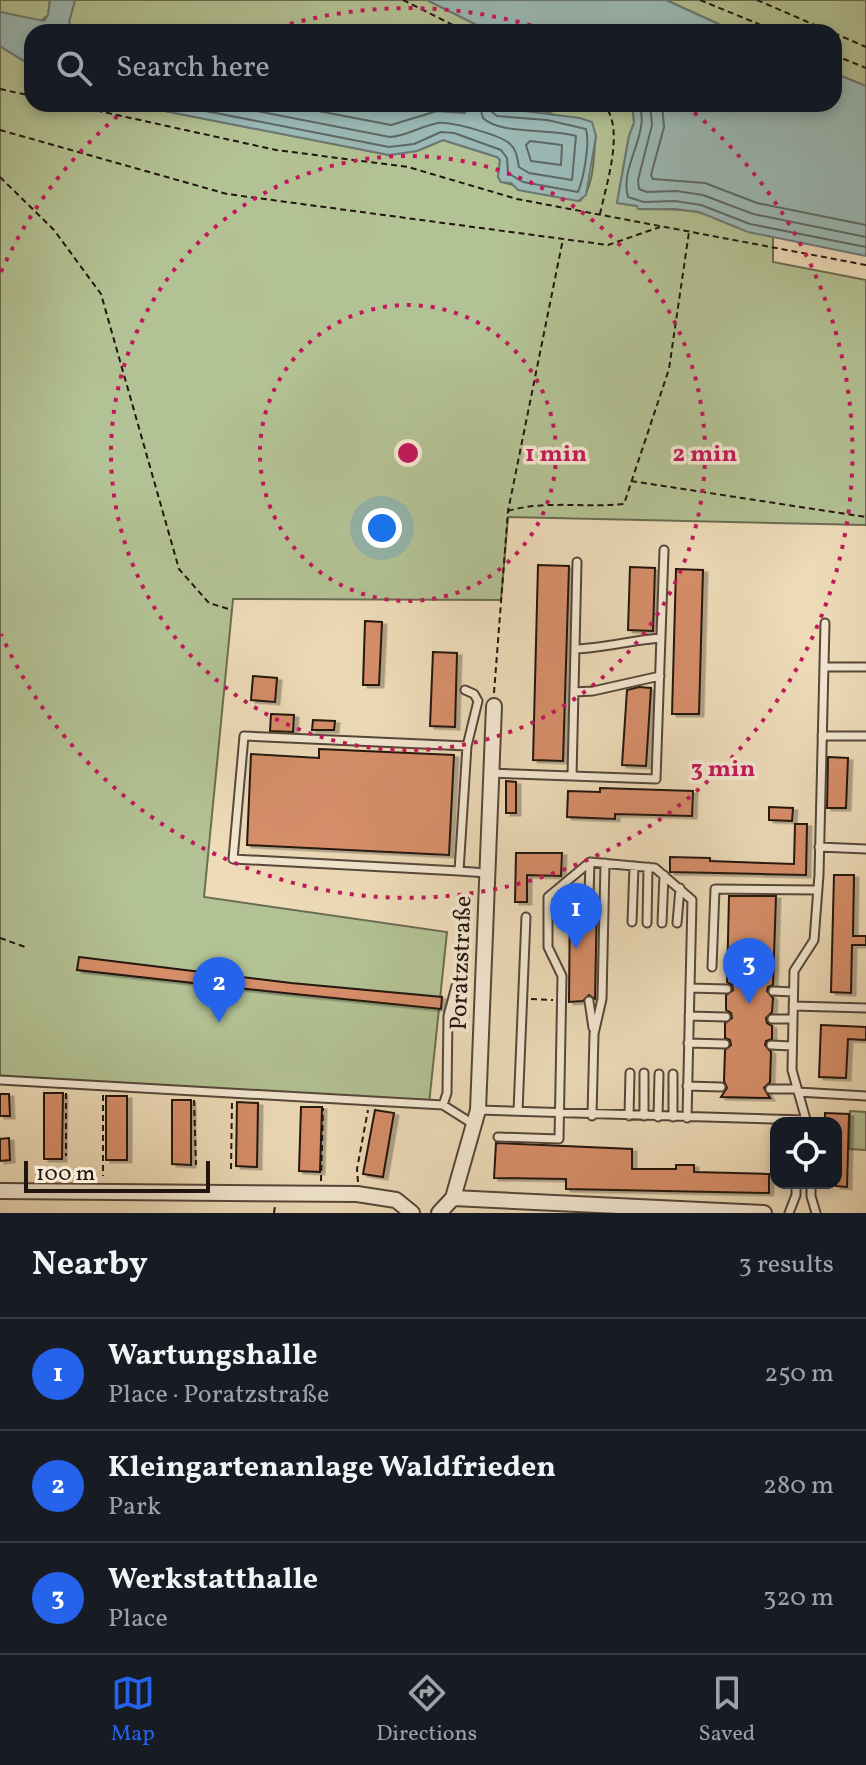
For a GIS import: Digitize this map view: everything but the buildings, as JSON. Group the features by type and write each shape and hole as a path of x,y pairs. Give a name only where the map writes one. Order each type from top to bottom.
{"street":[{"name":"Poratzstraße","path":"439,1213 453,1198 476,1118 494,706"},
{"path":"0,1191 357,1194 396,1200 412,1213"},
{"path":"453,1198 764,1213"}],"lane":[{"path":"490,773 656,779 664,550"},
{"path":"572,776 577,562"},
{"path":"805,1117 792,1070 793,992 794,971 814,940 825,623"},
{"path":"575,649 603,648 638,639 661,638"},
{"path":"824,667 866,667"},
{"path":"574,692 593,691 660,676"},
{"path":"459,871 467,746 478,701 474,694 465,690"},
{"path":"467,746 244,736 233,859 486,873"},
{"path":"822,736 866,736"},
{"path":"819,847 863,847"},
{"path":"589,896 590,862"},
{"path":"498,1137 559,1139 562,976 548,947 548,897 590,862 655,868 692,900 687,1118"},
{"path":"594,1034 602,999 605,863"},
{"path":"632,922 634,866"},
{"path":"647,923 648,867"},
{"path":"662,923 664,875"},
{"path":"677,923 680,888"},
{"path":"712,967 715,889 818,890"},
{"path":"518,1111 526,917"},
{"path":"443,1105 447,1093 448,1016 456,986"},
{"path":"690,988 727,989"},
{"path":"773,991 793,992"},
{"path":"589,1001 594,1034 592,1116"},
{"path":"793,1006 866,1008"},
{"path":"689,1016 726,1017"},
{"path":"772,1019 793,1019"},
{"path":"688,1043 725,1044"},
{"path":"771,1045 792,1046"},
{"path":"629,1116 630,1073"},
{"path":"644,1073 644,1116"},
{"path":"658,1117 659,1074"},
{"path":"673,1074 673,1117"},
{"path":"0,1080 443,1105 476,1118 518,1111 770,1121"},
{"path":"687,1086 721,1087"},
{"path":"770,1089 866,1096"},
{"path":"789,1213 796,1189"},
{"path":"811,1189 816,1213"}],"path":[{"path":"403,0 451,24"},
{"path":"700,0 758,24"},
{"path":"757,0 812,24"},
{"path":"842,37 866,47"},
{"path":"842,58 866,68"},
{"path":"0,89 24,94"},
{"path":"103,112 276,150 408,167 517,199 866,265"},
{"path":"600,215 616,129 609,112"},
{"path":"0,130 227,194 608,245 660,227"},
{"path":"0,177 54,230 101,294 179,569 209,603 232,610"},
{"path":"508,511 528,505 594,507 624,504 669,369 689,231"},
{"path":"494,706 508,511 563,239"},
{"path":"631,481 866,517"},
{"path":"0,938 28,948"},
{"path":"522,999 562,1000"},
{"path":"66,1083 66,1156"},
{"path":"103,1086 104,1191"},
{"path":"194,1091 196,1165"},
{"path":"231,1169 232,1093"},
{"path":"321,1193 324,1098"},
{"path":"357,1194 357,1169 369,1101"}],"green space":[{"path":"0,0 50,0 48,15 40,22 0,12"},
{"path":"75,0 427,0 475,24 70,24"},
{"path":"666,0 866,0 866,86 842,76 842,24 718,24"},
{"path":"0,46 24,61 24,112 170,112 389,155 417,151 443,140 497,157 500,160 498,177 501,182 580,201 591,179 596,136 548,112 633,112 634,123 617,203 639,209 686,210 710,216 773,237 773,262 866,280 866,525 508,517 501,600 233,599 204,897 447,932 429,1104 0,1081"},
{"path":"850,1111 866,1112 866,1150 849,1149"}],"water":[{"path":"50,0 75,0 70,24 24,24 24,61 0,46 0,12 44,21"},
{"path":"427,0 666,0 718,24 475,24"},
{"path":"842,76 866,86 866,256 748,232 699,212 638,209 637,206 617,203 634,123 633,112 842,112"},
{"path":"170,112 532,112 592,122 596,136 586,195 578,201 518,190 511,183 501,182 498,177 500,160 497,157 443,140 417,151 389,155"}],"place":[{"name":"Wartungshalle","path":"576,949"},
{"name":"Werkstatthalle","path":"749,1004"},
{"name":"Kleingartenanlage Waldfrieden","path":"219,1023"}]}
